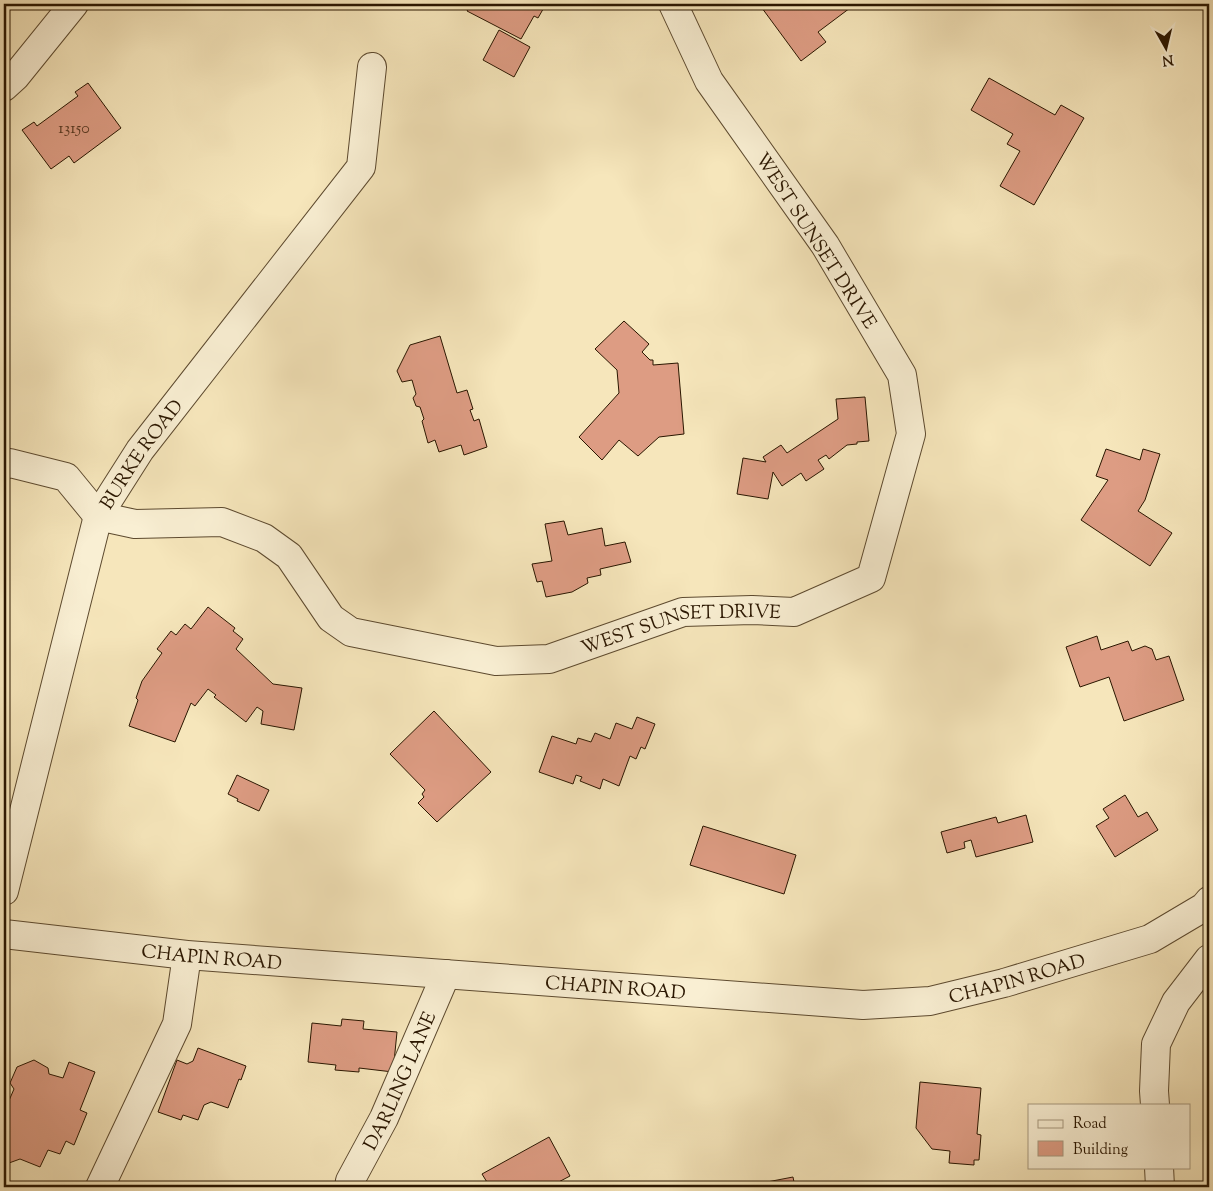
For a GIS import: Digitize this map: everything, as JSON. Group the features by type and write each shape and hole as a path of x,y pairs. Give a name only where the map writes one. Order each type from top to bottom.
{"street":[{"path":"4,87 15,77 74,4"},
{"name":"WEST SUNSET DRIVE","path":"98,516 135,524 222,522 247,531 264,538 288,556 330,618 351,632 496,661 548,659 683,612 752,610 794,612 871,578 911,434 902,375 824,245 709,81 674,4"},
{"name":"BURKE ROAD","path":"4,891 98,516 140,450 361,167 372,68"},
{"path":"4,464 10,463 66,478 98,516"},
{"name":"CHAPIN ROAD","path":"4,934 187,955 863,1005 930,1001 1004,983 1150,940 1209,902"},
{"path":"100,1187 177,1024 187,955"},
{"path":"1155,1104 1156,1044 1176,1002 1209,959"},
{"name":"DARLING LANE","path":"349,1187 384,1118 446,974"},
{"path":"1159,1168 1160,1187"}],"building":[{"path":"471,4 546,4 538,18 534,16 521,39 467,11"},
{"path":"759,4 805,4 806,6 809,4 854,5 818,32 826,42 801,61"},
{"path":"499,30 530,47 514,77 483,60"},
{"path":"989,78 1055,115 1061,105 1084,118 1034,205 1000,186 1020,151 1007,144 1013,134 971,110"},
{"path":"88,83 121,128 74,163 69,156 51,169 22,130 34,122 37,126 78,96 75,92"},
{"path":"624,321 649,344 642,352 650,360 653,360 653,365 678,363 684,434 659,437 638,456 619,440 602,460 579,437 619,393 617,370 595,349"},
{"path":"440,336 457,393 467,390 473,409 470,410 474,421 479,419 487,447 464,455 461,445 439,452 435,440 428,443 420,407 416,406 413,398 416,394 412,380 402,382 397,371 410,345"},
{"path":"865,397 869,441 847,445 829,459 826,455 818,460 824,469 806,481 801,473 782,486 773,472 768,499 737,494 743,458 766,462 763,457 781,445 787,453 838,419 836,399"},
{"path":"1106,449 1140,460 1143,449 1160,454 1145,500 1138,511 1172,533 1150,566 1081,520 1108,480 1096,476"},
{"path":"564,521 568,535 602,528 605,546 625,542 631,562 600,569 601,575 587,578 588,583 572,592 546,597 542,581 537,582 532,564 552,561 545,524"},
{"path":"208,607 235,628 233,631 243,639 236,649 273,684 302,688 294,730 261,724 263,711 257,707 246,722 214,697 216,695 208,689 195,706 191,703 175,742 129,726 142,681 162,653 157,649 171,631 176,635 185,624 191,629"},
{"path":"1097,636 1101,650 1128,641 1132,651 1145,646 1152,649 1156,660 1169,656 1184,700 1124,721 1109,677 1080,687 1066,647"},
{"path":"434,711 491,772 437,822 418,803 424,797 422,794 425,790 390,754"},
{"path":"637,717 655,724 645,749 641,747 636,759 630,756 619,786 603,779 600,789 580,781 582,777 576,775 573,784 539,772 552,736 576,744 578,738 591,742 595,733 610,739 616,723 632,729"},
{"path":"237,775 269,790 259,811 237,801 238,799 228,794"},
{"path":"1125,795 1138,817 1147,812 1158,830 1115,857 1096,826 1109,818 1103,809"},
{"path":"1026,815 1033,842 976,857 971,840 964,842 965,848 947,853 941,832 996,817 998,823"},
{"path":"703,826 796,855 784,894 690,865"},
{"path":"342,1019 364,1021 363,1029 397,1032 393,1072 359,1068 359,1072 335,1070 336,1065 308,1062 312,1023 341,1026"},
{"path":"198,1048 246,1066 228,1108 211,1102 204,1105 198,1120 183,1115 181,1120 158,1112 177,1060 187,1064 193,1061"},
{"path":"34,1060 48,1068 49,1074 63,1078 69,1062 95,1072 80,1110 87,1113 74,1145 66,1141 60,1154 48,1150 40,1167 20,1159 9,1163 4,1160 4,1112 14,1089 10,1083 17,1067"},
{"path":"920,1082 981,1088 977,1134 981,1135 979,1160 974,1160 974,1165 949,1163 950,1151 932,1149 916,1128"},
{"path":"549,1137 570,1176 549,1187 490,1187 482,1174"},
{"path":"793,1177 795,1187 741,1187"}]}
